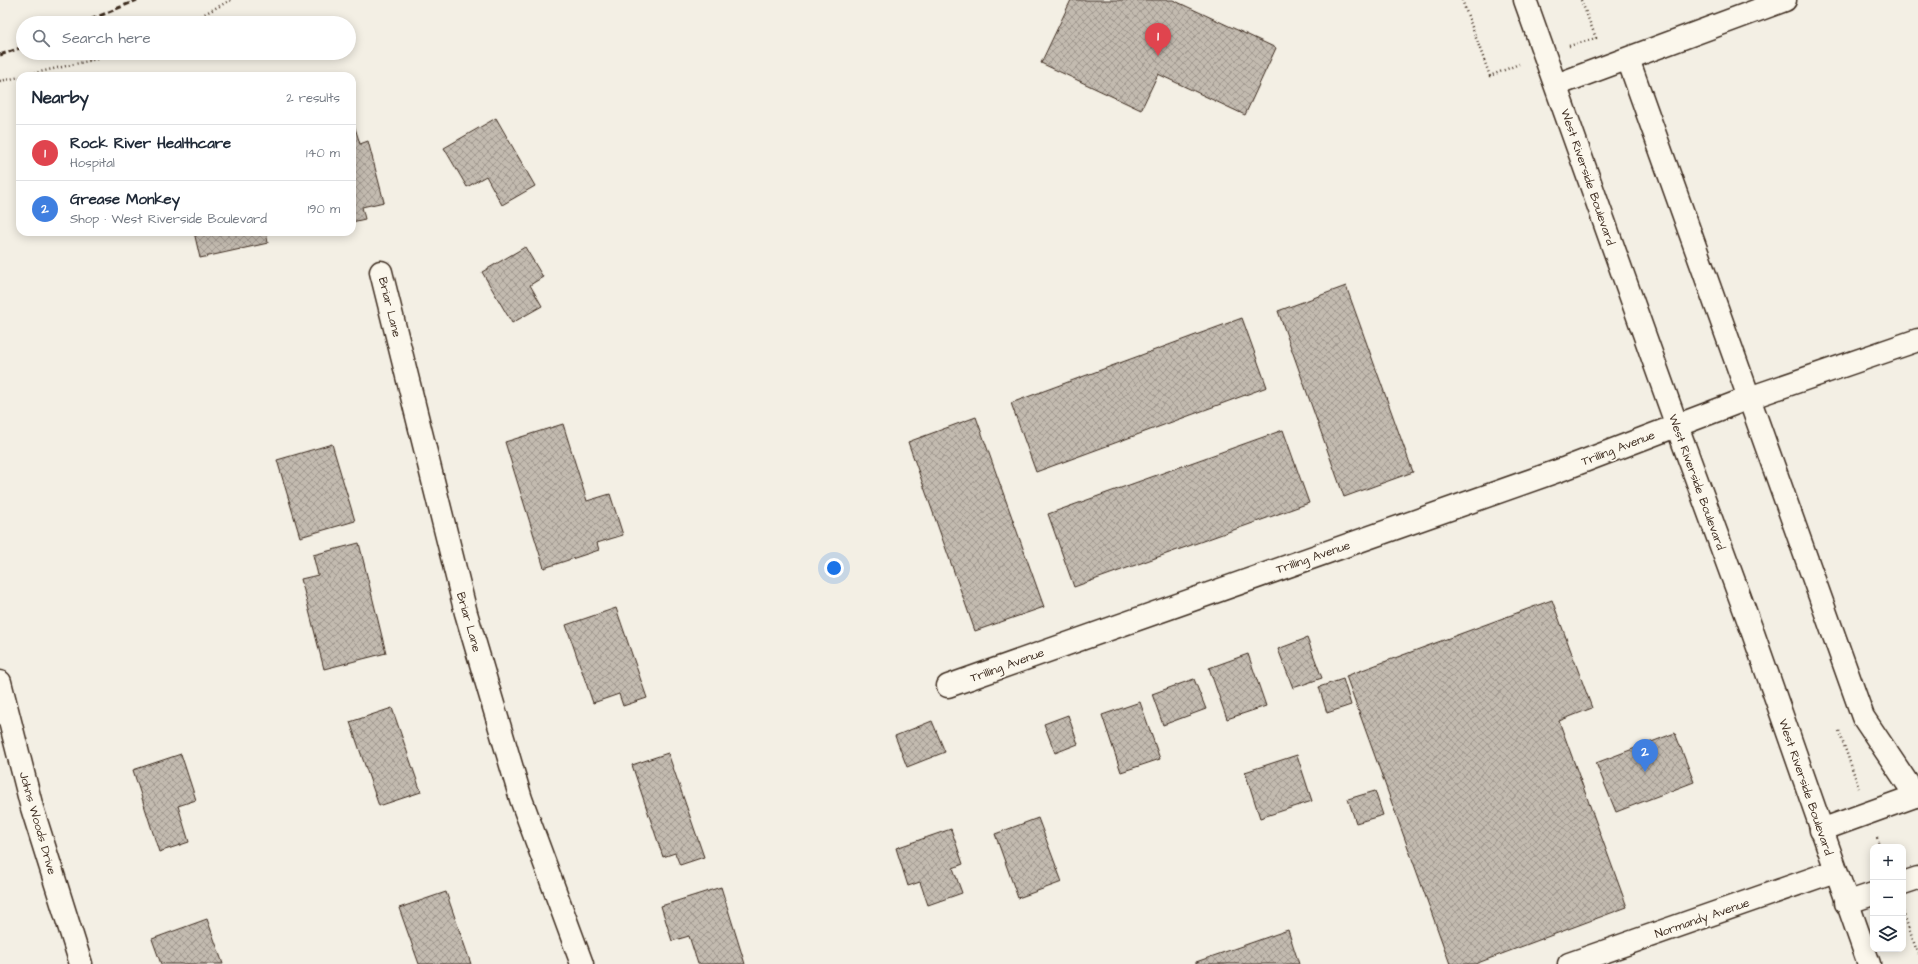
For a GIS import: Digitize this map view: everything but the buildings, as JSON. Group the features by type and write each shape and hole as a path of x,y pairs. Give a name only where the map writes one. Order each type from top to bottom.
{"street":[{"name":"West Riverside Boulevard","path":"1525,0 1676,426 1752,633 1868,964"},
{"path":"1556,85 1785,0"},
{"path":"1628,58 1863,717 1917,796 1821,830"},
{"name":"Briar Lane","path":"381,272 466,613 521,799 582,964"},
{"name":"Trilling Avenue","path":"948,686 1566,468 1749,398 1918,340"},
{"name":"Johns Woods Drive","path":"0,682 32,808 81,964"},
{"name":"Normandy Avenue","path":"1569,964 1835,871"},
{"path":"1906,882 1918,878"},
{"path":"1846,903 1870,895"}],"path":[{"path":"202,16 231,0"},
{"path":"1462,0 1490,76 1544,53 1596,38 1581,0"},
{"path":"39,72 93,60"},
{"path":"0,81 16,77"},
{"path":"1904,916 1918,954"}],"railway":[{"path":"99,16 137,0"},
{"path":"0,55 16,49"}],"place":[{"name":"Rock River Healthcare","path":"1158,56"},
{"name":"Grease Monkey","path":"1645,772"}]}
